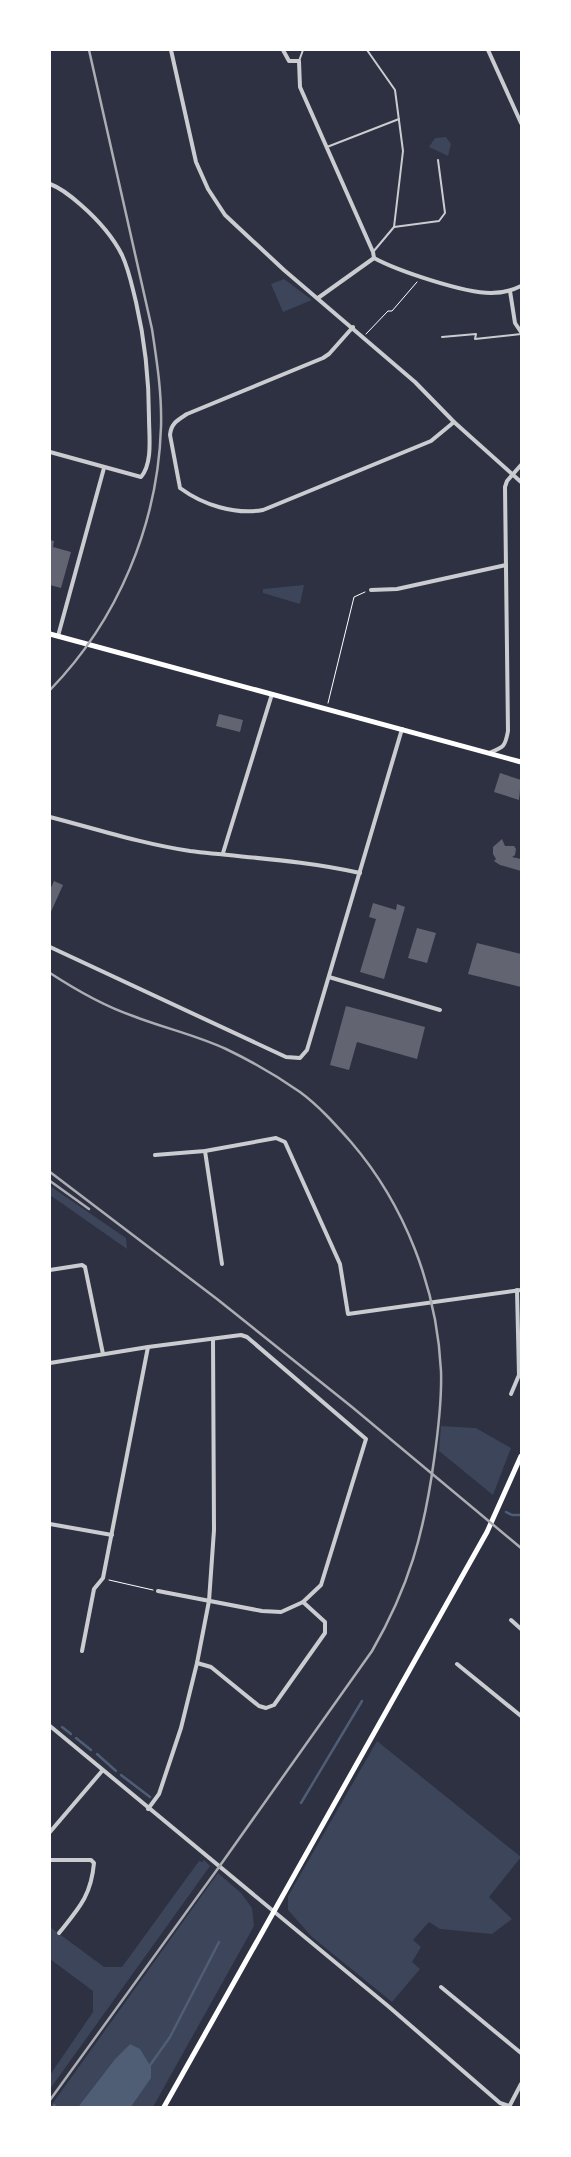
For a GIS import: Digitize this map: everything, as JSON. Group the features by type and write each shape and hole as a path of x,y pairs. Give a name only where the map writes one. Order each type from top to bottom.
{"main road":[{"path":"50,634 521,762"},
{"path":"164,2107 477,1549 506,1493 521,1456"}],"street":[{"path":"171,50 196,162 208,189 225,215 284,270 416,382 454,422 521,482"},
{"path":"283,50 288,62 299,61 300,87 374,258"},
{"path":"488,50 521,123"},
{"path":"50,184 72,197 100,223 122,254 130,274 148,374 147,467 141,477 50,452"},
{"path":"318,298 374,258"},
{"path":"374,258 386,264 472,290 490,293 510,292 521,286"},
{"path":"510,292 515,323 521,333"},
{"path":"353,327 329,354 323,358 187,414 176,421 171,427 170,435 180,488 191,496 215,506 263,510 431,441 454,422"},
{"path":"488,752 502,748 506,743 508,731 505,487 512,474 521,465"},
{"path":"58,636 104,468"},
{"path":"371,590 398,589 506,565"},
{"path":"223,853 272,694"},
{"path":"50,948 286,1057 300,1058 307,1050 402,729"},
{"path":"50,816 157,845 320,864 360,873"},
{"path":"329,978 440,1010"},
{"path":"155,1155 204,1150 276,1138 285,1142 340,1264 348,1314 519,1290 519,1374 511,1394"},
{"path":"204,1150 222,1264"},
{"path":"50,1270 82,1265 86,1267 103,1354"},
{"path":"50,1363 148,1347 241,1335 252,1339 366,1439 321,1585 303,1602 281,1612 262,1611 158,1591"},
{"path":"148,1808 159,1794 181,1728 197,1663 209,1601 214,1530 213,1339"},
{"path":"82,1651 94,1589 103,1578 148,1347"},
{"path":"50,1524 112,1535"},
{"path":"197,1663 211,1667 259,1706 266,1708 274,1705 325,1633 324,1622 303,1602"},
{"path":"511,1620 521,1629"},
{"path":"457,1664 521,1716"},
{"path":"50,1726 388,2006 500,2103 509,2107 521,2084"},
{"path":"50,1832 102,1771"},
{"path":"50,1860 91,1860 94,1863 93,1878 84,1902 59,1933"},
{"path":"441,1987 521,2053"}],"lane":[{"path":"299,61 303,50"},
{"path":"367,50 396,90 403,151 394,227 373,252"},
{"path":"327,147 400,119"},
{"path":"394,227 439,221 445,213 438,160"},
{"path":"442,338 476,334 475,339 521,333"}],"path":[{"path":"364,336 388,311 392,311 423,276"},
{"path":"326,709 354,597 371,590"},
{"path":"103,1578 158,1591"}],"shaded area":[{"path":"446,137 451,144 448,156 429,147 435,138"},
{"path":"284,279 312,300 283,312 271,284"},
{"path":"304,585 300,604 263,593 263,589"},
{"path":"50,1186 126,1238 127,1249 50,1195"},
{"path":"441,1426 476,1428 511,1448 493,1495 439,1451"},
{"path":"377,1741 521,1857 489,1897 512,1919 492,1934 440,1929 429,1922 413,1940 421,1947 412,1962 420,1969 392,2002 312,1937 288,1910 288,1896"},
{"path":"204,1860 210,1866 50,2089 50,2075 93,2012 93,1991 50,1959 50,1927 104,1967 122,1967 199,1861 202,1862"},
{"path":"218,1873 241,1893 252,1908 254,1926 153,2107 131,2107 144,2088 150,2074 146,2062 130,2044 115,2059 78,2107 50,2107"},
{"path":"130,2044 140,2049 151,2067 151,2078 131,2107 78,2107 115,2059"}],"building":[{"path":"50,540 54,541 53,547 71,552 61,588 50,585"},
{"path":"219,714 243,720 240,732 216,726"},
{"path":"500,773 521,780 519,800 494,792"},
{"path":"502,839 505,846 514,846 516,849 515,855 512,857 521,859 521,871 500,865 494,861 496,859 493,854 493,847"},
{"path":"54,881 63,885 50,914 50,890"},
{"path":"373,903 396,910 397,904 405,907 384,979 360,972 376,919 369,917"},
{"path":"417,928 436,933 427,963 408,958"},
{"path":"477,943 521,954 521,987 468,974"},
{"path":"346,1006 425,1027 417,1059 357,1042 349,1070 330,1065"}],"waterway":[{"path":"506,1512 512,1515 521,1515"},
{"path":"301,1803 362,1701"},
{"path":"62,1727 71,1734"},
{"path":"76,1738 91,1750"},
{"path":"97,1754 116,1771"},
{"path":"121,1775 150,1797"},
{"path":"148,2068 170,2037 219,1942"}],"railway":[{"path":"50,690 74,663 96,633 130,569 152,499 161,427 160,390 152,329 89,50"},
{"path":"50,973 111,1007 203,1040 245,1059 300,1092 333,1122 351,1142 387,1193 415,1249 433,1309 441,1371 437,1438 420,1536 405,1582 385,1627 372,1651 219,1867 50,2100"},
{"path":"50,1172 217,1299 352,1407 521,1548"},
{"path":"50,1181 89,1209"}]}
